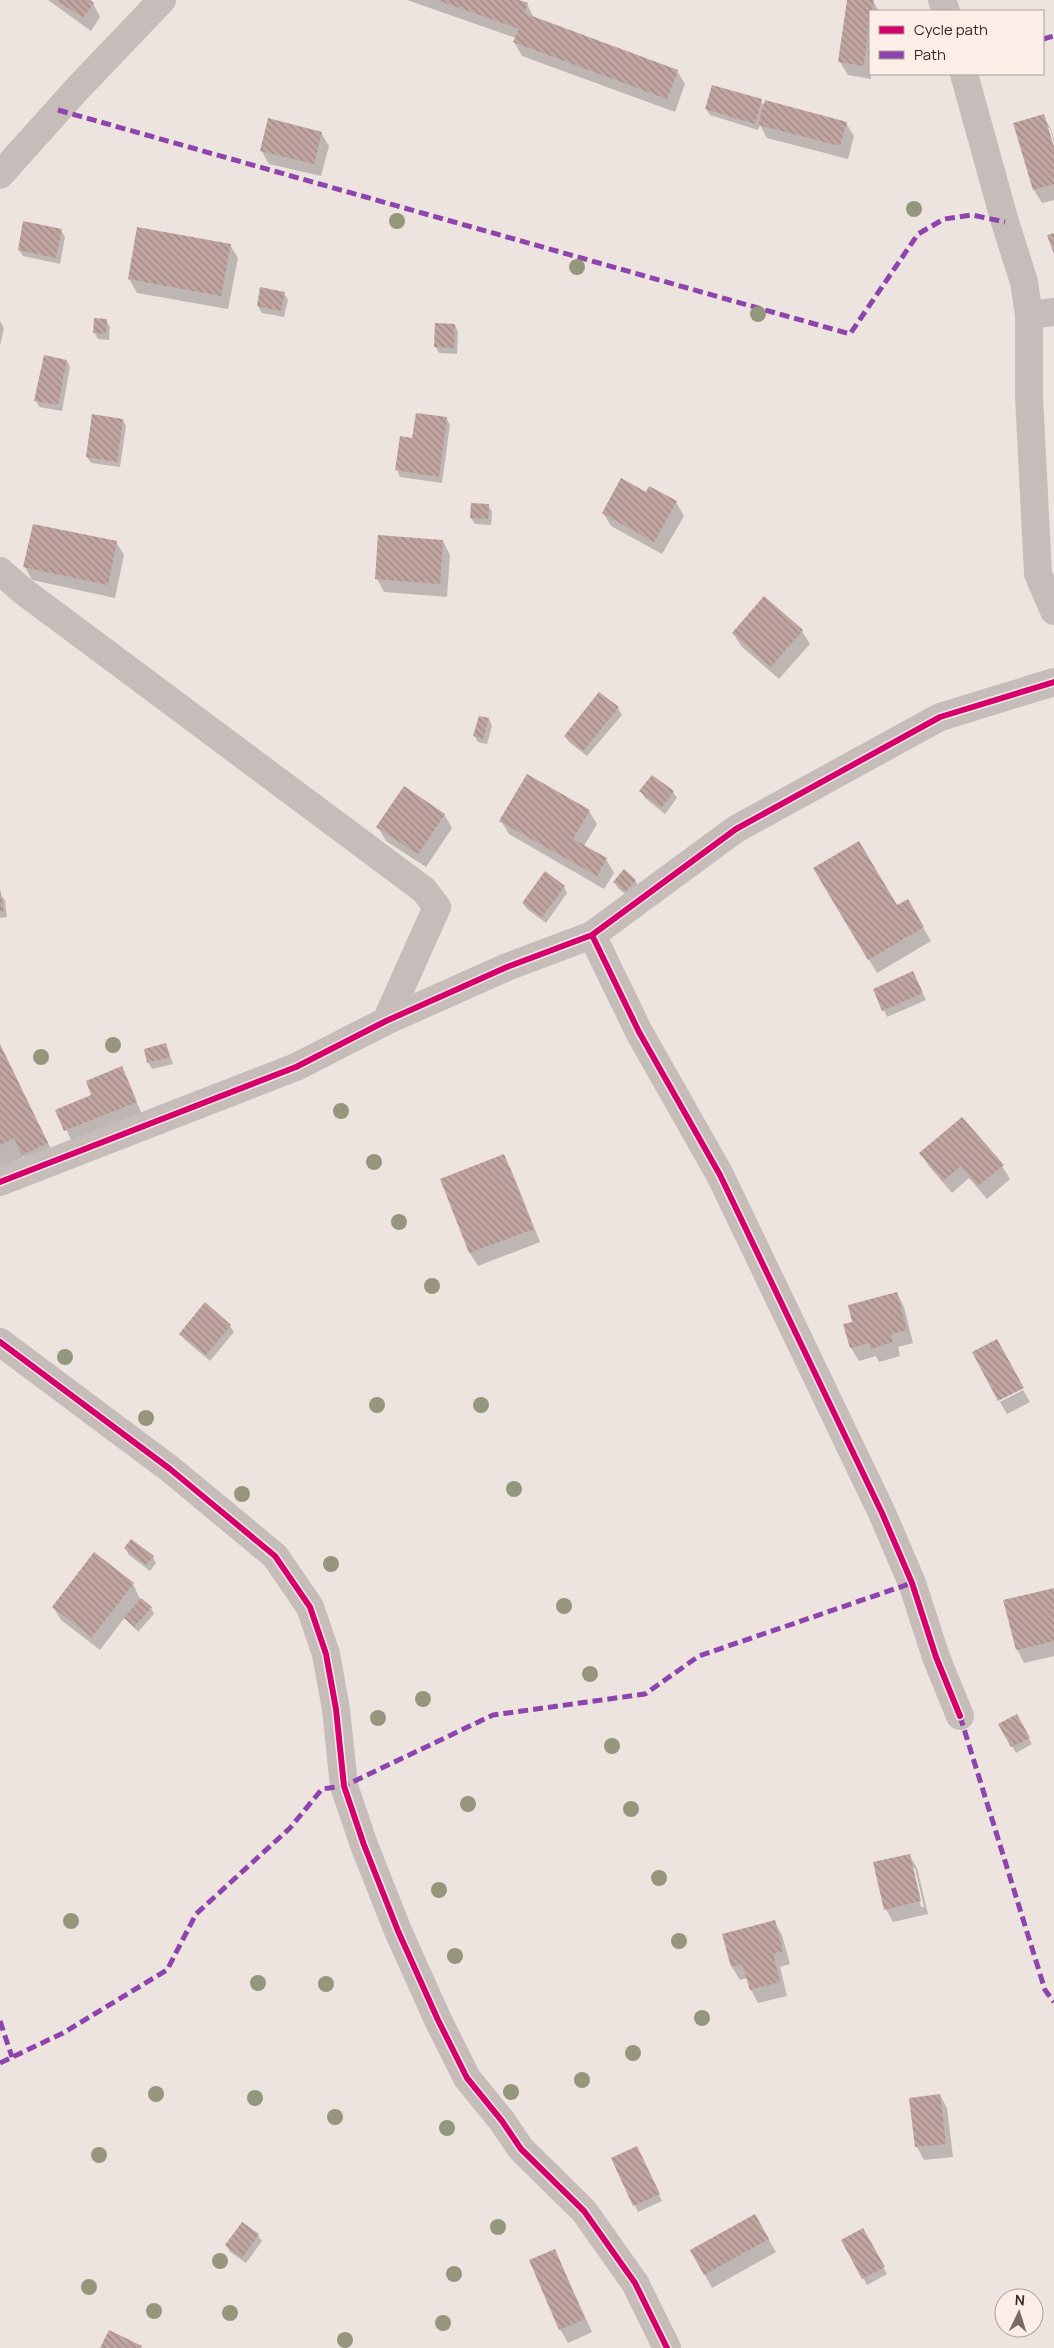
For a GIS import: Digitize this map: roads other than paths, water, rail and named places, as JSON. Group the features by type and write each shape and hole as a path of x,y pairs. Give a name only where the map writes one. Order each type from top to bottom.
{"street":[{"path":"0,175 78,88 162,0"},
{"path":"964,75 1005,222 1024,282 1042,314 1029,396 1038,574 1054,611"},
{"path":"0,571 424,890 437,907 386,1021"},
{"path":"0,1182 296,1066 386,1021 507,967 592,935 736,829 940,717 1054,682"},
{"path":"592,935 639,1032 720,1175 878,1504 912,1583 936,1657 960,1716"},
{"path":"0,1342 170,1469 275,1556 310,1607 326,1654 336,1709 344,1786 364,1845 394,1922 438,2020 467,2078 502,2121 521,2149 584,2211 635,2282 667,2348"}]}
